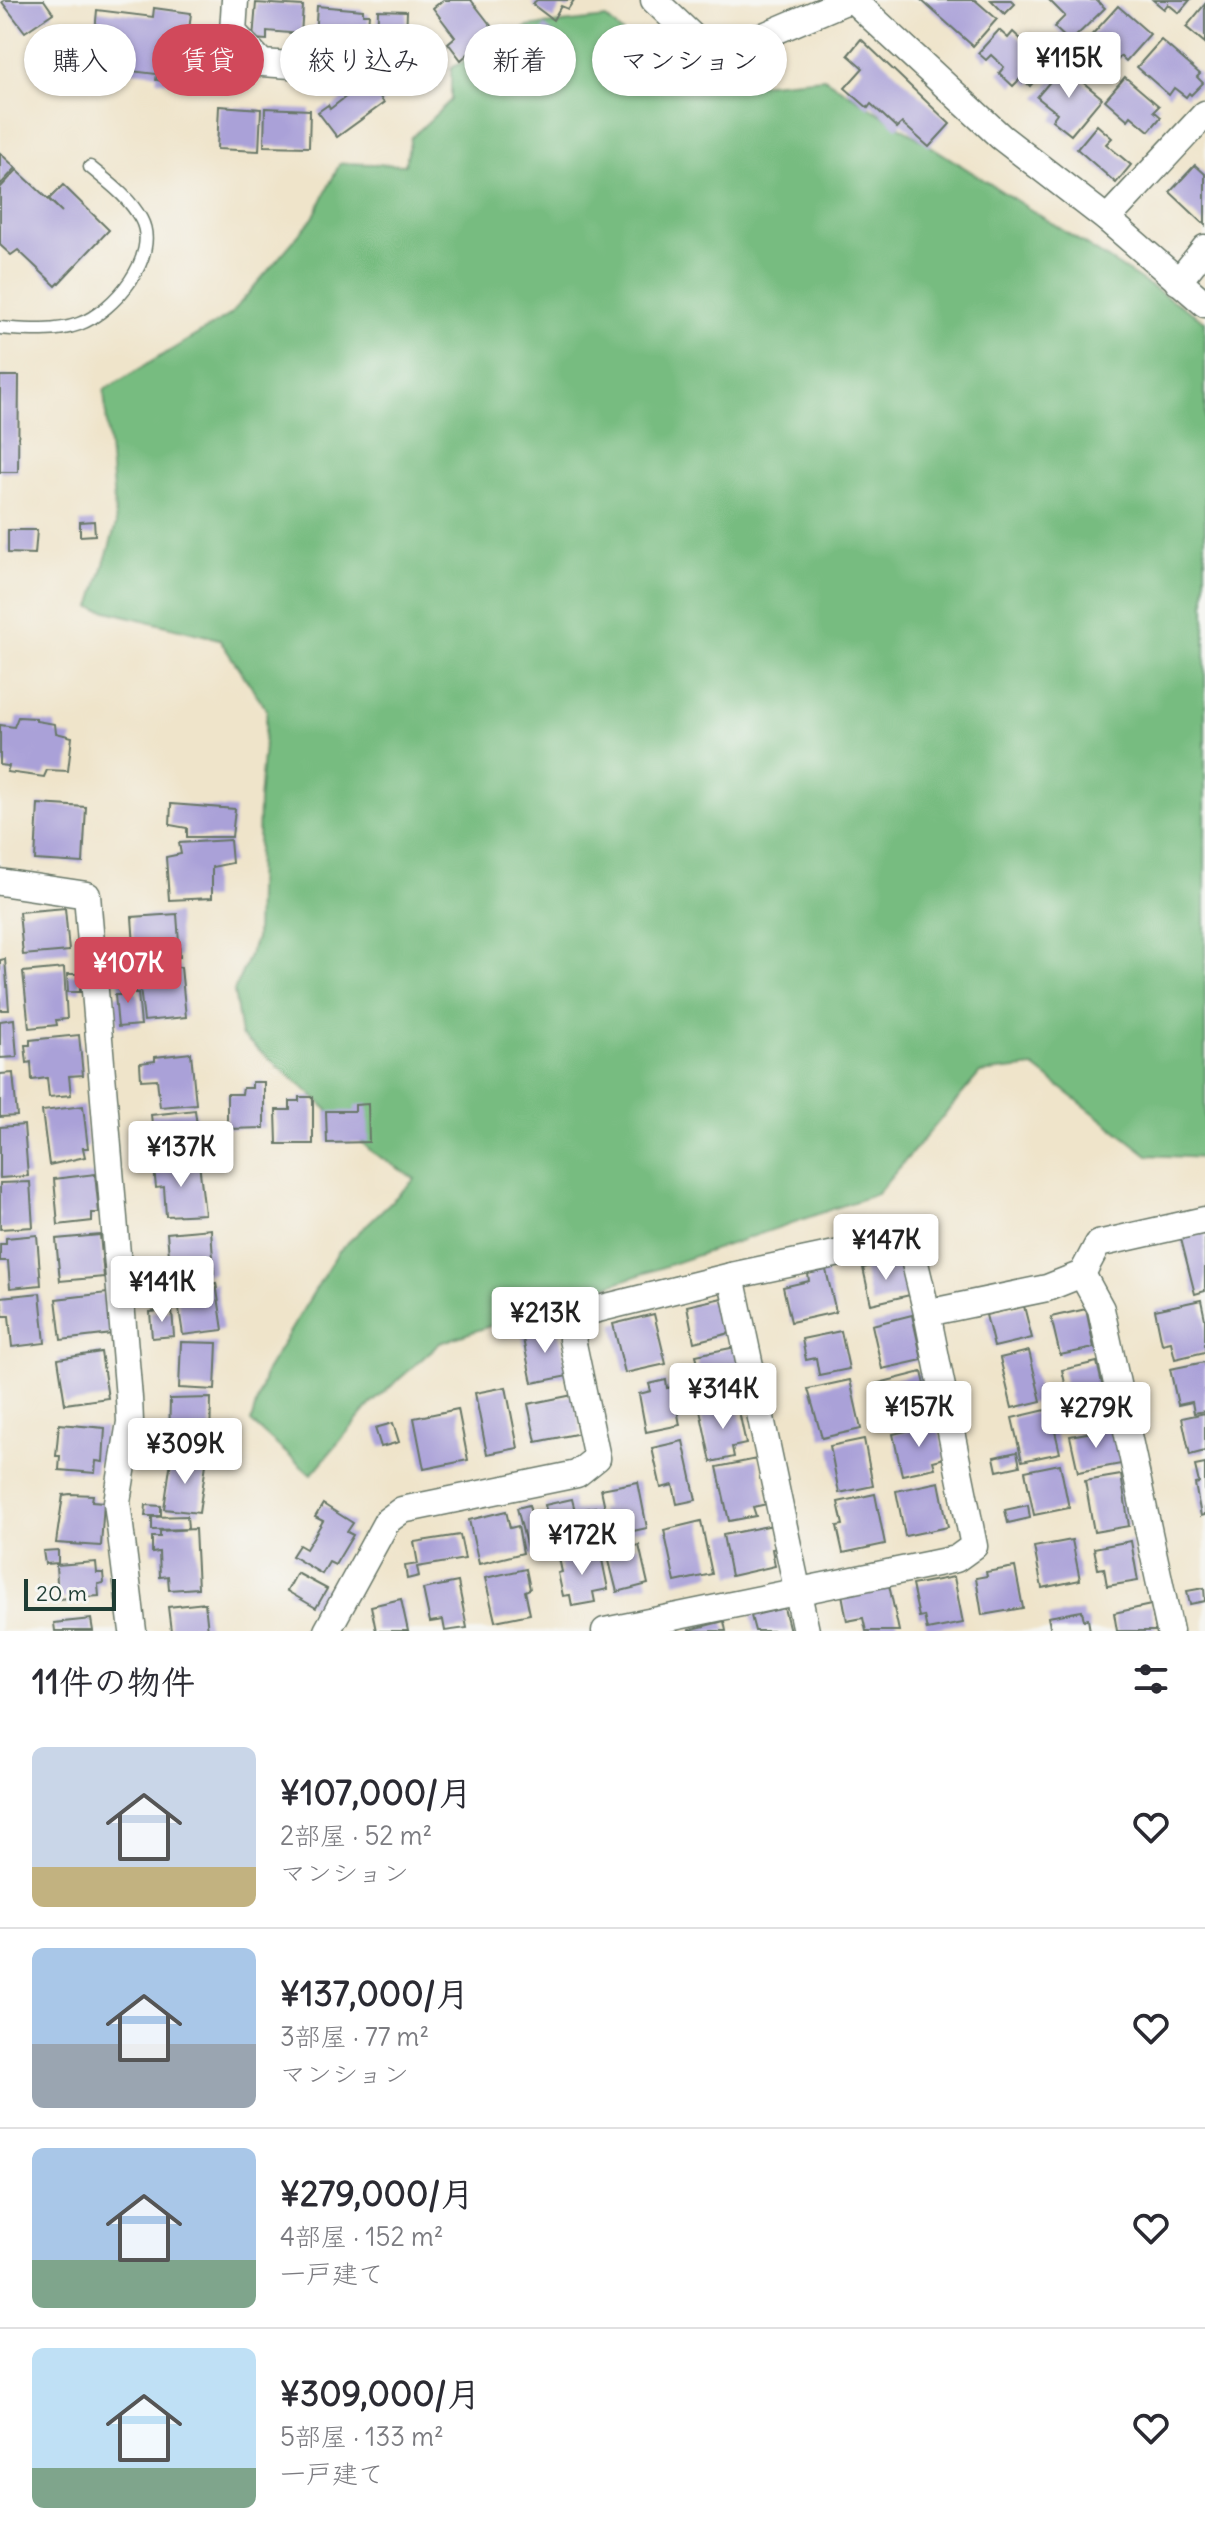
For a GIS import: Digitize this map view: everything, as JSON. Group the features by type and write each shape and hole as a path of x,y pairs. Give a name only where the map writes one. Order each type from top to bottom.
{"street":[{"path":"235,0 233,32 262,63 280,64"},
{"path":"654,0 714,57 851,0 1001,137 1107,219 1205,304"},
{"path":"1107,219 1205,114"},
{"path":"1178,282 1205,248"},
{"path":"0,882 87,895 129,1398 130,1422 117,1502 133,1631"},
{"path":"927,1313 1047,1288 1082,1274 1098,1244 1205,1220"},
{"path":"327,1631 387,1521 402,1510 577,1474 597,1458 572,1339 582,1313 731,1276 892,1242 913,1255 974,1546 956,1559 605,1631"},
{"path":"1082,1274 1101,1309 1170,1631"},
{"path":"731,1276 806,1631"}],"lane":[{"path":"0,328 38,331 77,325 92,319 121,295 138,267 148,245 143,221 127,198 90,167"}],"green space":[{"path":"606,18 613,24 592,24 592,96 787,96 787,81 824,78 1205,321 1205,1158 1148,1155 1034,1067 980,1073 877,1194 440,1343 370,1405 311,1475 251,1422 266,1371 338,1252 415,1179 372,1152 312,1095 241,1035 234,991 256,939 259,800 267,710 219,639 91,607 116,525 104,390 230,315 313,218 340,163 405,165 411,138 451,100 451,68 464,61 464,96 576,96 576,24 553,24"}],"building":[{"path":"44,0 53,13 37,24 24,24 24,31 2,2"},
{"path":"443,0 471,0 490,24 464,24 464,57 461,60 448,43 455,37 448,24 433,8"},
{"path":"537,0 574,0 568,9 561,6 553,20 532,4"},
{"path":"921,0 975,0 997,19 973,46"},
{"path":"991,0 1011,0 1015,4 1005,14"},
{"path":"1049,0 1096,0 1105,8 1070,42 1054,27 1065,16"},
{"path":"1153,0 1190,0 1179,13 1168,4 1164,9"},
{"path":"256,3 303,6 302,24 280,24 280,32 267,31 267,40 264,40 264,24 254,24"},
{"path":"1205,4 1205,43 1186,27"},
{"path":"317,6 363,10 363,14 369,14 368,24 316,24"},
{"path":"1118,6 1150,34 1126,61 1121,56 1115,63 1088,39"},
{"path":"154,8 191,13 190,24 152,24 152,73 136,72 136,24 96,24 97,10 153,17"},
{"path":"378,10 407,11 406,24 378,24"},
{"path":"999,30 1008,38 1013,32 1043,59 1038,65 1044,70 1030,86 1021,78 1013,86 999,73 1004,67 991,55 986,60 978,53"},
{"path":"861,39 950,124 929,147 902,123 897,128 871,104 868,108 845,88 863,68 848,55"},
{"path":"1161,40 1200,74 1197,77 1203,83 1191,95 1189,93 1186,97 1174,88 1169,95 1137,67"},
{"path":"1063,66 1102,98 1071,135 1052,120 1057,113 1037,97"},
{"path":"1125,77 1159,106 1154,111 1161,117 1149,131 1131,116 1128,120 1105,100"},
{"path":"347,96 379,96 384,103 337,137 318,112 328,105 330,109"},
{"path":"219,106 261,109 259,151 217,149"},
{"path":"265,108 310,110 309,147 264,146"},
{"path":"1097,125 1112,138 1106,144 1131,165 1116,183 1077,149"},
{"path":"0,153 16,168 0,185"},
{"path":"1195,165 1205,174 1205,225 1170,192"},
{"path":"17,170 62,212 49,199 63,185 109,230 56,286 18,250 11,255 0,245 0,188"},
{"path":"0,376 19,376 18,472 0,472"},
{"path":"94,521 95,535 80,536 80,522"},
{"path":"8,530 37,530 35,554 8,553"},
{"path":"18,717 55,724 56,733 72,737 68,771 47,770 44,777 7,772 9,766 0,765 0,725 14,727"},
{"path":"38,804 86,807 83,863 35,860"},
{"path":"171,804 235,809 232,837 187,837 187,828 170,825"},
{"path":"230,840 232,863 212,867 212,898 169,900 166,857 181,854 179,843"},
{"path":"65,908 69,951 23,955 19,912"},
{"path":"177,914 180,957 135,960 132,917"},
{"path":"5,959 9,1010 0,1010 0,960"},
{"path":"181,967 186,1017 144,1021 138,971"},
{"path":"64,968 67,1019 56,1020 57,1025 29,1028 23,972"},
{"path":"67,974 80,974 80,992 68,992"},
{"path":"134,980 141,1025 118,1027 115,995 120,995 119,981"},
{"path":"14,1019 17,1057 0,1058 0,1021"},
{"path":"79,1035 83,1075 69,1076 71,1095 49,1097 47,1078 32,1080 31,1062 27,1063 25,1045 30,1045 30,1040"},
{"path":"191,1053 196,1104 160,1107 157,1079 141,1080 140,1063 155,1061 155,1057"},
{"path":"13,1073 17,1116 0,1117 0,1074"},
{"path":"252,1082 264,1082 264,1128 227,1129 227,1094 242,1094 243,1088 252,1088"},
{"path":"299,1097 313,1097 313,1144 277,1144 276,1110 290,1110 290,1101 299,1101"},
{"path":"368,1104 369,1142 327,1143 326,1111 355,1111 355,1105"},
{"path":"83,1106 88,1148 83,1148 85,1157 49,1165 42,1111"},
{"path":"195,1110 201,1157 157,1163 151,1115"},
{"path":"24,1125 28,1176 0,1178 0,1127"},
{"path":"199,1163 205,1214 166,1216 164,1187 156,1188 154,1167"},
{"path":"95,1174 99,1213 92,1213 92,1221 58,1225 54,1179"},
{"path":"30,1182 33,1227 0,1229 0,1183"},
{"path":"211,1229 214,1273 171,1277 167,1233"},
{"path":"1205,1233 1205,1291 1195,1294 1181,1239"},
{"path":"37,1235 41,1285 10,1288 8,1261 0,1261 0,1244 6,1244 6,1238"},
{"path":"100,1235 104,1277 60,1281 56,1239"},
{"path":"902,1259 910,1295 871,1304 863,1268"},
{"path":"826,1270 836,1312 791,1322 783,1287 809,1281 808,1274"},
{"path":"216,1283 223,1330 183,1335 176,1289"},
{"path":"40,1293 45,1343 12,1347 9,1316 3,1316 1,1297"},
{"path":"107,1293 112,1334 61,1340 56,1299"},
{"path":"722,1298 730,1333 694,1342 687,1306"},
{"path":"1201,1300 1205,1319 1205,1352 1175,1359 1171,1342 1162,1344 1155,1310"},
{"path":"1024,1306 1032,1338 994,1347 986,1315"},
{"path":"1086,1309 1094,1348 1060,1355 1051,1317"},
{"path":"172,1310 174,1336 152,1338 150,1312"},
{"path":"654,1314 666,1364 625,1373 613,1324"},
{"path":"912,1315 922,1360 882,1369 872,1325"},
{"path":"558,1327 568,1376 532,1383 522,1334"},
{"path":"841,1331 849,1369 819,1375 816,1358 806,1360 802,1339"},
{"path":"181,1342 217,1343 215,1390 179,1388"},
{"path":"736,1347 744,1388 704,1396 696,1355"},
{"path":"1029,1351 1041,1401 1012,1408 1000,1358"},
{"path":"101,1352 108,1398 65,1404 58,1359"},
{"path":"1097,1362 1107,1406 1072,1414 1062,1370"},
{"path":"1205,1362 1205,1411 1194,1413 1192,1402 1178,1405 1170,1369"},
{"path":"922,1372 931,1410 885,1422 875,1384"},
{"path":"666,1380 667,1388 673,1387 680,1425 646,1432 639,1394 651,1391 649,1384"},
{"path":"850,1380 861,1429 822,1438 808,1389"},
{"path":"506,1387 518,1448 487,1454 475,1393"},
{"path":"573,1395 581,1433 536,1442 528,1404"},
{"path":"211,1398 210,1445 169,1445 170,1399"},
{"path":"737,1402 746,1444 732,1447 734,1457 711,1462 700,1410"},
{"path":"458,1409 468,1460 424,1469 414,1418"},
{"path":"1050,1409 1060,1453 1022,1461 1012,1418"},
{"path":"1205,1413 1205,1451 1190,1455 1182,1418"},
{"path":"393,1423 399,1442 381,1447 375,1428"},
{"path":"59,1424 105,1428 103,1462 96,1461 95,1473 59,1470 60,1456 56,1456"},
{"path":"938,1424 945,1458 933,1461 935,1468 902,1475 893,1434"},
{"path":"1115,1428 1121,1464 1078,1472 1070,1436"},
{"path":"864,1439 873,1486 839,1493 830,1446"},
{"path":"683,1441 696,1500 677,1504 673,1485 661,1488 652,1448"},
{"path":"1017,1452 1020,1466 997,1471 994,1457"},
{"path":"757,1459 767,1504 753,1507 756,1516 729,1521 717,1467"},
{"path":"171,1460 206,1464 199,1513 164,1509"},
{"path":"1060,1464 1069,1508 1034,1515 1025,1471"},
{"path":"1205,1464 1205,1515 1201,1516 1195,1466"},
{"path":"1121,1475 1129,1526 1094,1532 1085,1481"},
{"path":"638,1482 647,1528 606,1537 600,1509 605,1508 601,1489"},
{"path":"939,1482 948,1527 905,1536 896,1491"},
{"path":"875,1494 885,1544 843,1553 837,1526 843,1525 838,1502"},
{"path":"63,1495 93,1495 92,1501 104,1502 101,1546 56,1543"},
{"path":"572,1499 575,1511 595,1507 601,1540 554,1549 545,1505"},
{"path":"323,1504 353,1523 347,1532 353,1535 335,1565 329,1562 322,1574 292,1556 299,1545 306,1549 323,1521 315,1517"},
{"path":"146,1505 161,1506 161,1516 145,1516"},
{"path":"529,1505 541,1554 529,1556 517,1508"},
{"path":"1028,1505 1030,1518 1008,1523 1005,1510"},
{"path":"506,1511 510,1528 518,1526 523,1553 479,1564 469,1520"},
{"path":"187,1516 188,1529 152,1530 152,1517"},
{"path":"701,1521 712,1574 675,1582 664,1530"},
{"path":"773,1525 778,1548 772,1549 775,1566 731,1576 723,1535"},
{"path":"195,1529 198,1588 169,1590 168,1576 160,1577 159,1552 152,1553 152,1537 160,1537 160,1531"},
{"path":"460,1535 465,1559 417,1567 419,1576 407,1579 405,1566 418,1564 414,1542"},
{"path":"1072,1540 1080,1580 1042,1588 1034,1547"},
{"path":"1131,1541 1138,1581 1107,1586 1104,1568 1098,1569 1094,1548"},
{"path":"639,1545 648,1584 617,1592 607,1553"},
{"path":"58,1550 58,1563 45,1564 43,1551"},
{"path":"600,1550 608,1589 593,1592 595,1602 572,1606 570,1595 563,1596 558,1573 562,1572 559,1558"},
{"path":"96,1562 97,1573 103,1573 104,1583 98,1584 99,1596 58,1599 56,1565"},
{"path":"1015,1567 1023,1608 982,1615 976,1578 987,1576 986,1572"},
{"path":"526,1569 530,1589 525,1591 530,1614 495,1621 485,1578"},
{"path":"297,1573 327,1589 316,1608 287,1591"},
{"path":"954,1577 963,1623 927,1630 924,1616 919,1617 912,1585"},
{"path":"458,1582 467,1628 445,1631 443,1620 430,1622 423,1589"},
{"path":"889,1585 899,1631 866,1631 863,1618 847,1621 842,1594"},
{"path":"1204,1588 1205,1601 1190,1604 1187,1591"},
{"path":"401,1599 408,1631 376,1631 371,1606"},
{"path":"205,1603 208,1631 171,1631 168,1607"},
{"path":"1151,1605 1156,1631 1117,1631 1114,1613"},
{"path":"784,1608 790,1631 755,1631 751,1616"},
{"path":"1082,1611 1084,1620 1088,1619 1090,1631 1051,1631 1048,1617"},
{"path":"91,1619 93,1631 55,1631 54,1623"},
{"path":"724,1621 726,1631 689,1631 689,1630"}]}
